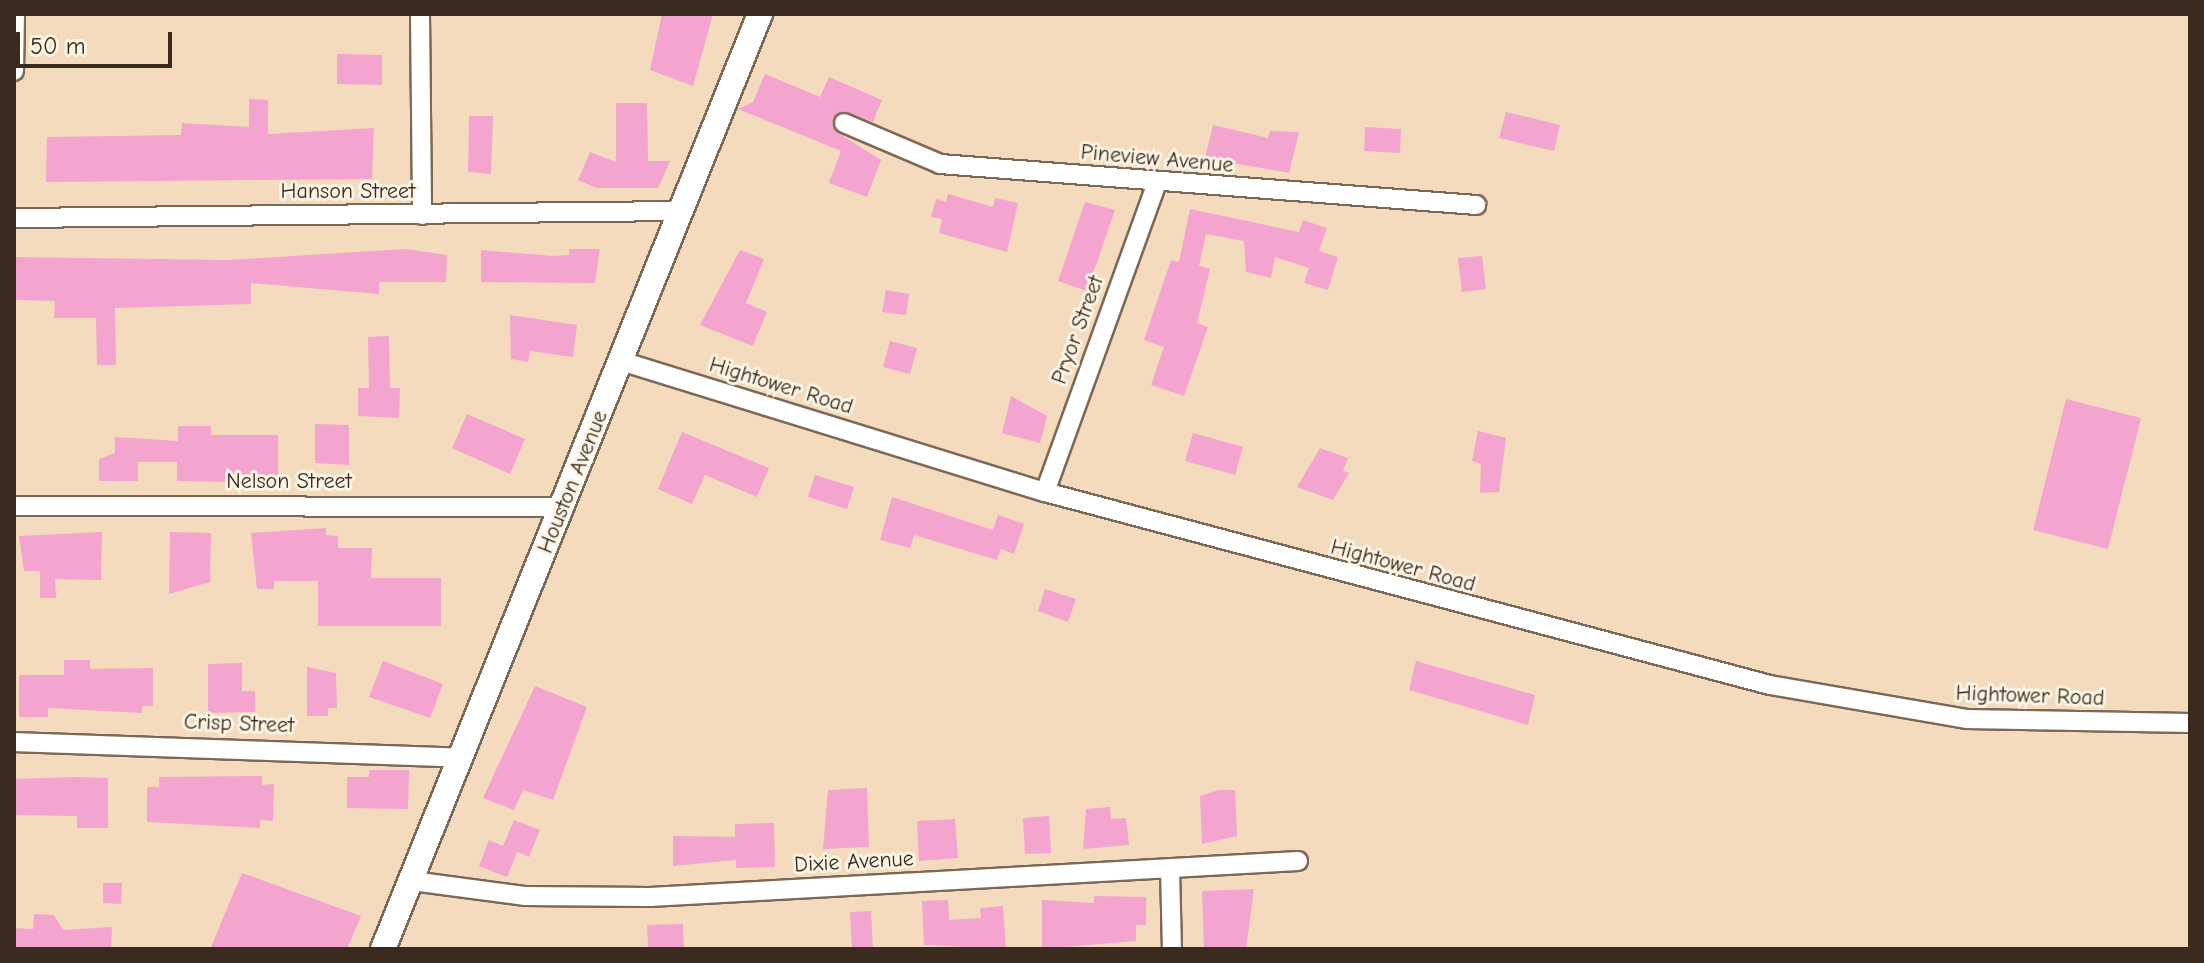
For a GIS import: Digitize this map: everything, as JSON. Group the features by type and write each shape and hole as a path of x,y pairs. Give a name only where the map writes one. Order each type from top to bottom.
{"street":[{"path":"14,71 15,14"},
{"path":"420,14 422,215"},
{"name":"Houston Avenue","path":"383,949 760,14"},
{"name":"Pineview Avenue","path":"844,123 940,164 1156,185 1476,205"},
{"name":"Pryor Street","path":"1045,492 1156,185"},
{"name":"Hanson Street","path":"14,218 682,211"},
{"name":"Hightower Road","path":"621,361 1045,492 1770,685 1966,719 2190,723"},
{"name":"Nelson Street","path":"14,506 563,507"},
{"name":"Crisp Street","path":"14,742 461,758"},
{"name":"Dixie Avenue","path":"412,881 524,896 650,897 1298,861"},
{"path":"1170,869 1172,949"}],"building":[{"path":"662,14 713,14 693,86 650,70"},
{"path":"337,54 382,55 382,85 337,84"},
{"path":"765,74 820,97 829,77 882,100 873,122 843,111 833,119 835,131 881,160 867,197 829,183 841,151 738,109 753,102"},
{"path":"249,99 268,100 268,134 374,128 372,179 46,182 47,137 181,135 182,123 249,127"},
{"path":"616,103 647,103 648,161 670,161 658,188 597,188 578,180 590,152 616,162"},
{"path":"1506,112 1560,125 1554,151 1499,138"},
{"path":"469,116 493,116 491,174 468,172"},
{"path":"1213,125 1268,138 1270,131 1299,132 1289,173 1205,158"},
{"path":"1365,127 1401,129 1400,153 1364,151"},
{"path":"948,194 993,207 995,198 1018,203 1007,252 939,233 942,219 931,217 936,199 946,202"},
{"path":"1085,202 1115,210 1087,291 1058,281"},
{"path":"1190,209 1299,232 1303,220 1327,228 1319,251 1338,257 1328,290 1304,283 1309,268 1275,257 1271,278 1246,272 1244,241 1206,234 1199,266 1210,269 1197,323 1208,327 1184,396 1151,385 1164,347 1144,340 1171,260 1179,262"},
{"path":"406,249 447,255 446,282 379,282 379,294 251,283 251,304 115,308 116,365 97,365 96,318 54,318 55,301 14,300 14,257 228,260"},
{"path":"569,249 600,249 595,283 481,282 481,250 553,256 569,255"},
{"path":"740,250 764,259 746,303 767,312 753,346 700,325"},
{"path":"1482,256 1486,289 1462,292 1458,258"},
{"path":"886,290 909,294 906,315 882,312"},
{"path":"510,315 577,325 573,357 530,351 528,362 511,359"},
{"path":"389,336 390,388 400,388 399,418 358,416 358,388 369,388 368,337"},
{"path":"890,341 917,348 910,374 883,367"},
{"path":"1011,396 1047,416 1040,443 1002,433"},
{"path":"2066,399 2141,418 2108,549 2033,530"},
{"path":"467,414 525,439 510,474 452,448"},
{"path":"315,424 349,425 349,465 315,463"},
{"path":"178,426 211,426 211,435 278,435 278,483 177,481 177,462 138,462 138,481 99,481 99,459 115,453 115,437 178,441"},
{"path":"1478,431 1506,438 1499,492 1480,493 1481,464 1472,461"},
{"path":"682,432 769,468 757,497 705,475 692,504 658,489"},
{"path":"1193,433 1243,447 1235,475 1185,461"},
{"path":"1320,448 1348,458 1343,471 1349,473 1333,500 1297,487"},
{"path":"815,475 854,487 847,509 808,497"},
{"path":"892,497 993,530 998,515 1024,524 1014,554 1001,549 997,560 914,535 910,548 880,540"},
{"path":"326,528 326,535 338,536 338,548 372,548 371,578 441,578 441,626 318,626 318,581 274,581 274,589 257,589 251,533"},
{"path":"102,532 101,580 55,579 56,598 40,598 40,571 24,571 19,536"},
{"path":"170,532 211,533 210,582 169,594"},
{"path":"1045,589 1076,599 1068,622 1038,611"},
{"path":"64,660 90,660 90,669 153,668 153,706 142,706 142,713 48,708 48,717 19,717 19,675 64,675"},
{"path":"383,661 443,684 430,718 369,697"},
{"path":"1416,661 1535,695 1528,725 1409,690"},
{"path":"242,663 242,691 255,691 255,712 208,713 208,664"},
{"path":"307,667 336,673 337,708 328,708 328,716 307,716"},
{"path":"535,686 587,707 553,800 523,790 514,810 483,798"},
{"path":"369,770 409,770 408,809 347,808 347,777 369,777"},
{"path":"262,776 262,785 274,784 273,821 260,820 260,828 147,822 147,787 159,787 159,777"},
{"path":"108,778 108,828 77,828 77,816 14,815 14,779"},
{"path":"867,788 869,847 823,849 828,790"},
{"path":"1219,790 1235,790 1237,836 1202,844 1200,796"},
{"path":"1110,807 1111,819 1126,818 1129,845 1083,849 1086,809"},
{"path":"1049,816 1051,853 1025,854 1023,818"},
{"path":"955,819 958,858 919,861 917,821"},
{"path":"514,820 540,830 529,857 517,852 507,877 479,866 489,840 503,846"},
{"path":"774,823 775,867 736,868 736,860 673,866 673,836 735,837 735,824"},
{"path":"242,873 361,916 347,949 210,949"},
{"path":"103,883 122,883 121,904 103,903"},
{"path":"1254,889 1246,949 1204,949 1202,891"},
{"path":"1094,896 1146,897 1146,925 1136,925 1136,941 1042,949 1042,900 1094,903"},
{"path":"948,900 949,920 981,918 980,908 1003,906 1006,949 924,945 922,901"},
{"path":"871,911 873,949 852,949 850,912"},
{"path":"34,914 54,915 63,930 112,927 111,949 14,949 14,928 33,929"},
{"path":"683,924 684,949 648,949 647,925"}]}
